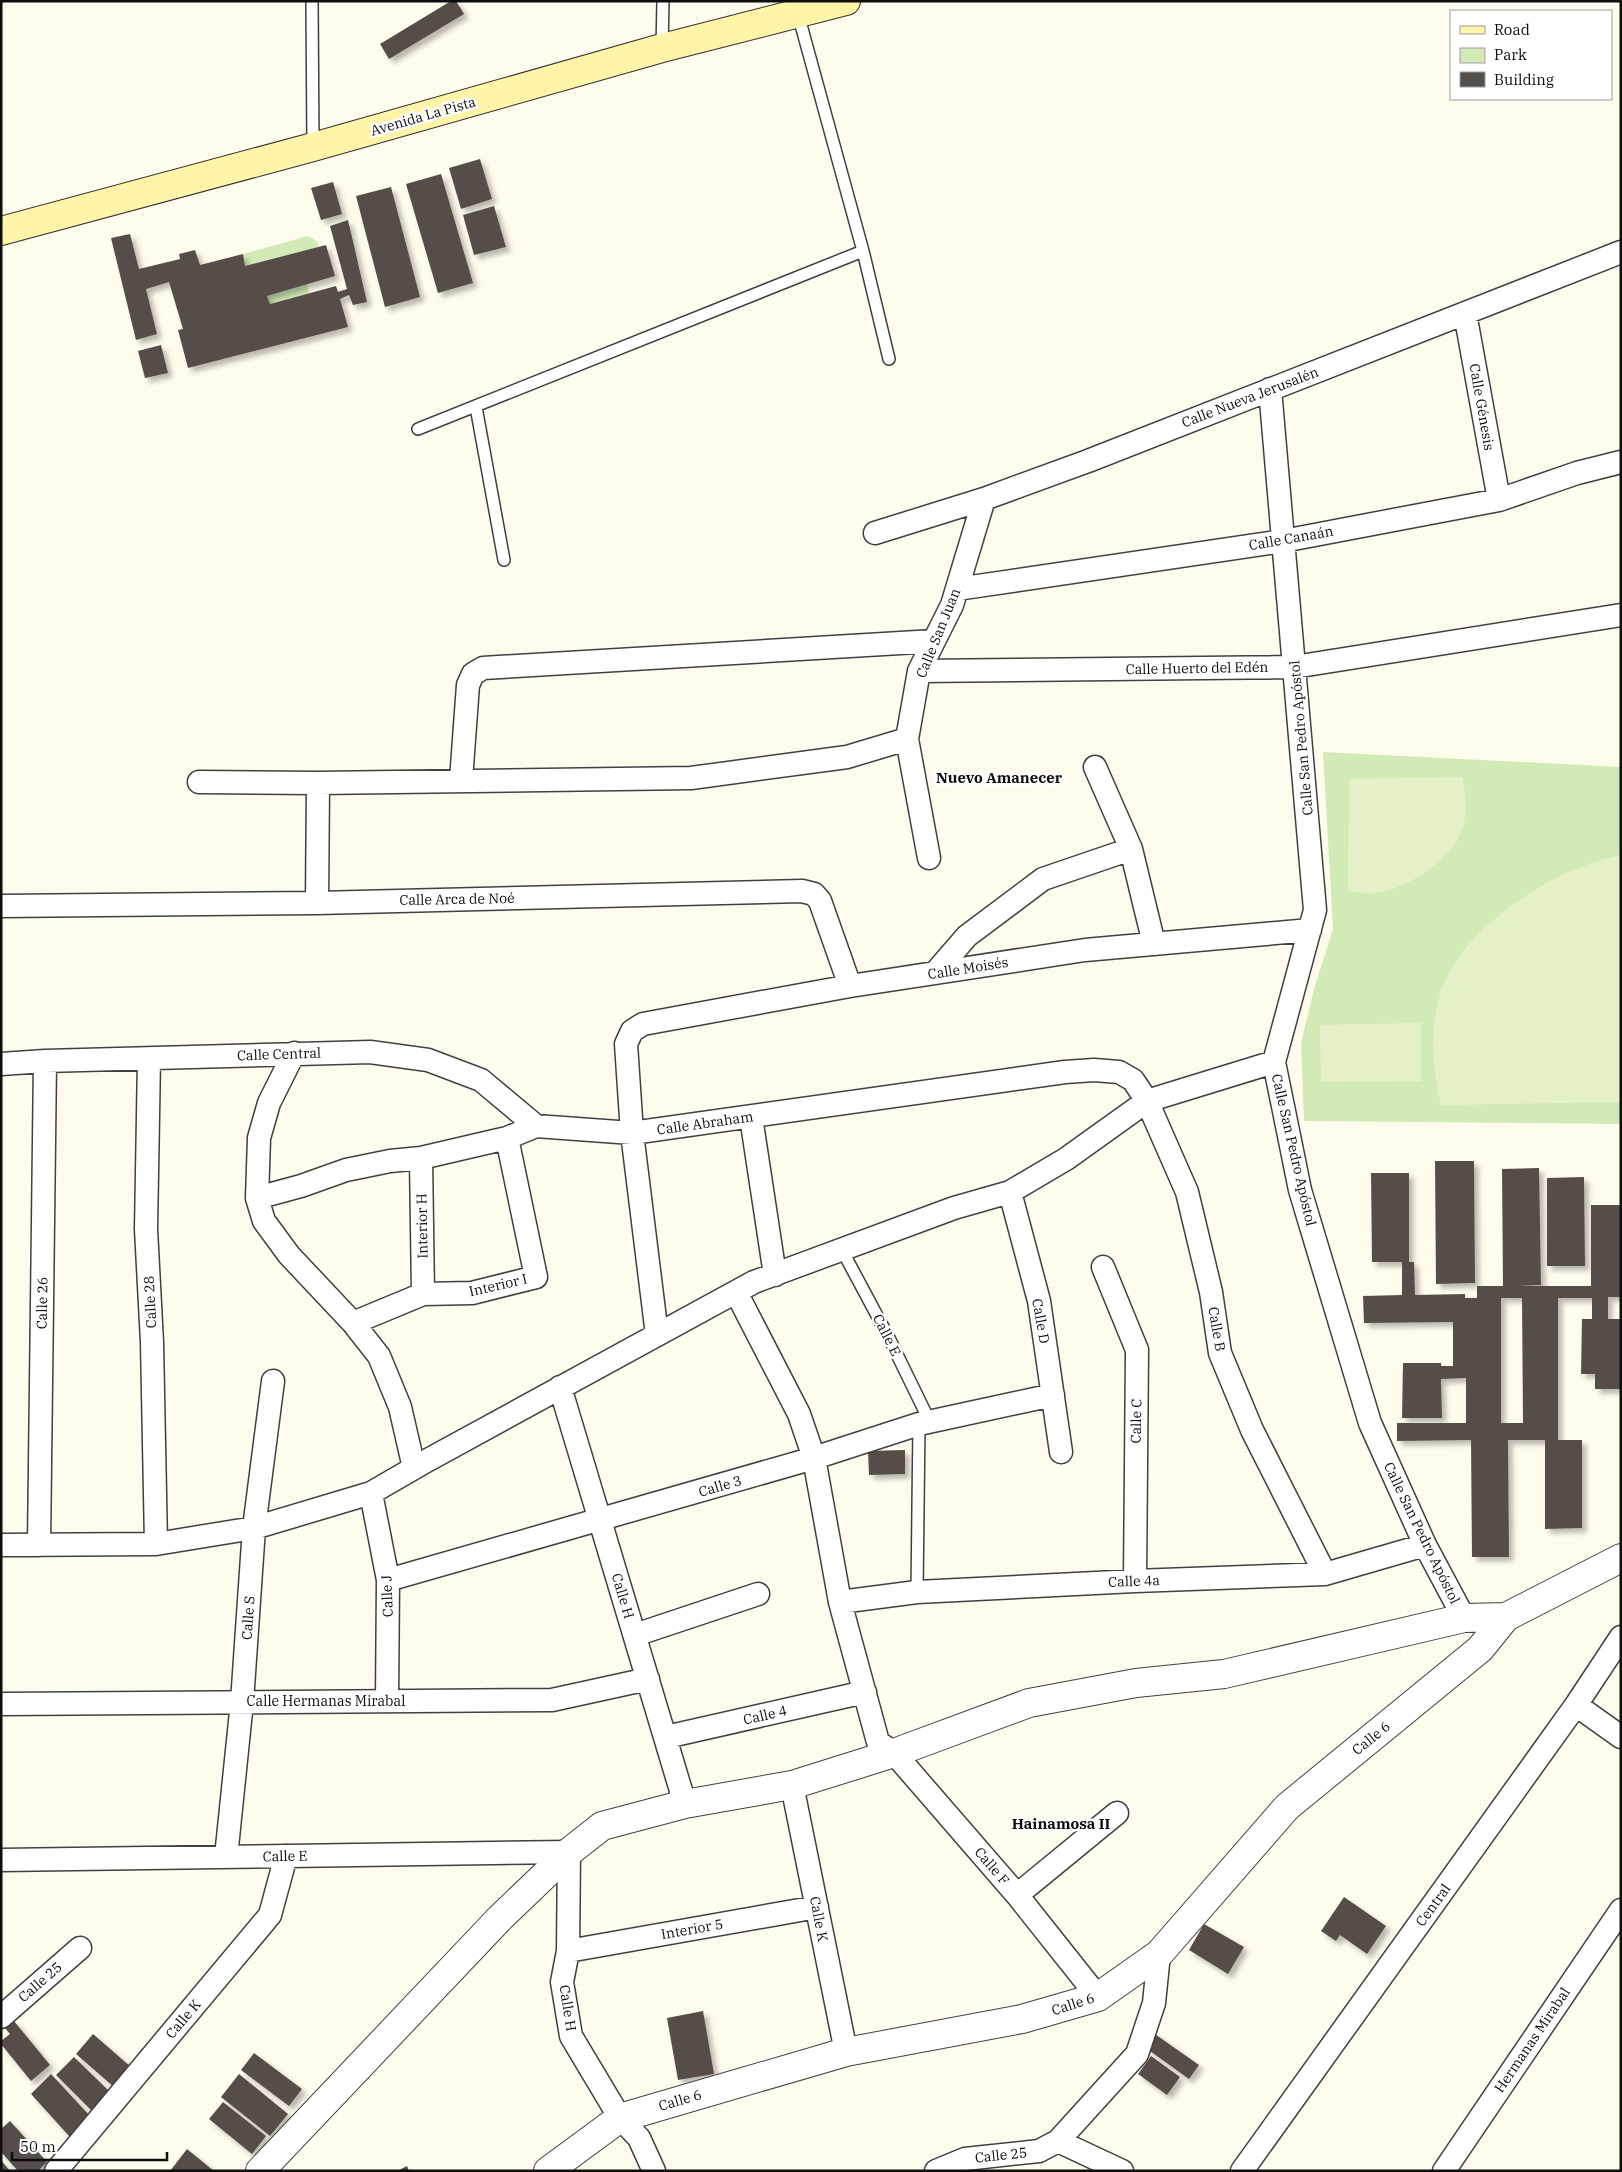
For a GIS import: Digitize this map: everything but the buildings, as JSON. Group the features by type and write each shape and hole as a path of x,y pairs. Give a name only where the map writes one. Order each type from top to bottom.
{"main road":[{"name":"Avenida La Pista","path":"1,231 313,147 662,48 846,1"}],"street":[{"name":"Calle Nueva Jerusalén","path":"875,533 984,499 1088,461 1621,252"},
{"name":"Calle Génesis","path":"1465,313 1499,500"},
{"name":"Calle San Pedro Apóstol","path":"1270,389 1315,910 1274,1062 1300,1190 1370,1424 1425,1545 1464,1618"},
{"name":"Calle Canaán","path":"956,589 1283,541 1499,500 1577,473 1621,462"},
{"name":"Calle San Juan","path":"929,858 907,740 919,671 952,605 984,499"},
{"name":"Calle Huerto del Edén","path":"919,671 1294,667 1621,615"},
{"path":"461,780 468,685 473,674 483,668 934,642"},
{"path":"199,782 318,783 691,778 846,756 907,740"},
{"path":"1095,767 1131,849 1154,944"},
{"path":"317,903 318,783"},
{"path":"934,973 967,936 1043,879 1131,849"},
{"name":"Calle Arca de Noé","path":"1,906 317,903 802,891 814,894 820,901 850,986"},
{"name":"Calle Moisés","path":"632,1133 626,1044 632,1031 643,1024 850,986 1085,950 1310,930"},
{"name":"Calle Central","path":"1,1064 45,1061 370,1052 428,1060 481,1080 536,1126"},
{"path":"294,1053 269,1104 259,1138 257,1198 264,1221 289,1255 353,1323 379,1356 400,1407 414,1468"},
{"name":"Calle 28","path":"149,1059 146,1229 152,1342 156,1544"},
{"name":"Calle 26","path":"39,1545 45,1061"},
{"path":"1,1546 156,1544 254,1528 371,1493 560,1387 754,1282 954,1208 1010,1192 1066,1159 1147,1101 1274,1062"},
{"name":"Calle Abraham","path":"257,1198 301,1186 346,1170 390,1160 421,1158 507,1138 536,1126 632,1133 1065,1072 1094,1070 1119,1072 1133,1080 1147,1101"},
{"name":"Calle B","path":"1147,1101 1187,1192 1210,1292 1220,1353 1252,1430 1325,1574"},
{"path":"751,1117 775,1275"},
{"path":"632,1133 658,1335"},
{"name":"Interior I","path":"353,1323 423,1294 472,1293 536,1277 507,1138"},
{"name":"Interior H","path":"421,1158 423,1294"},
{"name":"Calle D","path":"1010,1192 1039,1301 1061,1452"},
{"name":"Calle C","path":"1103,1267 1137,1350 1135,1581"},
{"path":"736,1292 799,1414 814,1458 840,1602 865,1692 886,1747"},
{"name":"Calle S","path":"226,1857 242,1702 254,1528 273,1380"},
{"name":"Calle H","path":"560,1387 685,1804"},
{"name":"Calle 3","path":"388,1580 600,1521 925,1423 1053,1395"},
{"name":"Calle J","path":"371,1493 388,1580 387,1701"},
{"name":"Calle 4a","path":"840,1602 917,1592 1325,1574 1425,1545"},
{"path":"260,2171 500,1918 569,1852 602,1826 685,1804 792,1785 886,1747 1029,1703 1136,1683 1224,1674 1464,1618 1506,1617 1621,1558"},
{"path":"635,1635 758,1594"},
{"name":"Calle 6","path":"548,2171 620,2118 846,2052 1022,2019 1098,1997 1159,1954 1287,1807 1480,1649 1506,1617"},
{"name":"Central","path":"1242,2171 1576,1706 1621,1637"},
{"name":"Calle Hermanas Mirabal","path":"1,1704 552,1700 648,1679"},
{"name":"Calle 4","path":"666,1737 865,1692"},
{"path":"1576,1706 1621,1737"},
{"name":"Calle F","path":"886,1747 1017,1895 1098,1997"},
{"name":"Calle K","path":"792,1785 846,2052"},
{"path":"1017,1895 1117,1813"},
{"name":"Calle H","path":"569,1852 568,1951 562,1982 571,2036 620,2118 639,2138 654,2171"},
{"name":"Calle E","path":"1,1860 569,1852"},
{"name":"Calle K","path":"56,2171 270,1915 286,1856"},
{"name":"Interior 5","path":"568,1951 817,1907"},
{"name":"Hermanas Mirabal","path":"1444,2171 1621,1910"},
{"name":"Calle 25","path":"1,2017 80,1948"},
{"path":"1026,2171 1137,2054 1154,2003 1159,1954"},
{"path":"1049,2146 1122,2171"},
{"name":"Calle 25","path":"936,2171 965,2159 1049,2146"}],"lane":[{"path":"312,1 313,147"},
{"path":"662,1 662,48"},
{"path":"798,14 863,251 889,359"},
{"path":"418,429 863,251"},
{"path":"476,407 504,560"},
{"name":"Calle E","path":"842,1250 889,1338 925,1423 917,1592"}],"green space":[{"path":"308,236 318,242 319,247 245,266 243,254"},
{"path":"307,283 309,294 270,304 267,296"},
{"path":"1323,752 1621,767 1621,1124 1304,1121 1301,1043 1314,989 1333,929"},
{"path":"1462,777 1466,811 1462,830 1457,841 1438,862 1413,880 1387,891 1365,893 1348,891 1349,779"},
{"path":"1621,855 1621,1102 1441,1105 1434,1062 1435,1018 1442,989 1453,966 1470,943 1491,922 1516,903 1542,886 1570,872 1596,861"},
{"path":"1421,1023 1421,1081 1321,1082 1320,1025"}],"district":[{"name":"Nuevo Amanecer","path":"999,778"},
{"name":"Hainamosa II","path":"1061,1824"}]}
